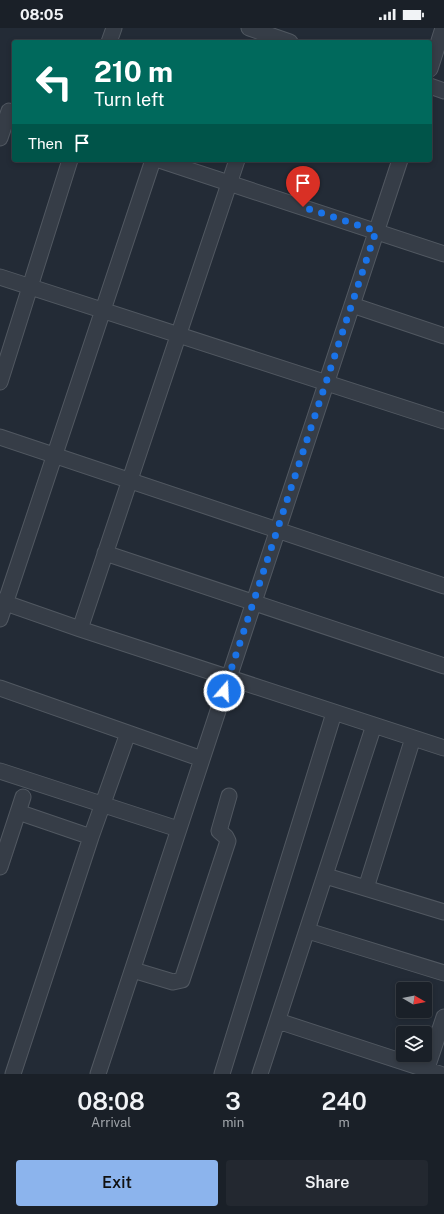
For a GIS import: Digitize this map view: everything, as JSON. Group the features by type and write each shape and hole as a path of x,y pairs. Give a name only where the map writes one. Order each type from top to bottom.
{"street":[{"path":"110,40 114,28"},
{"path":"248,28 282,38"},
{"path":"432,63 444,28"},
{"path":"432,87 444,91"},
{"path":"0,138 8,110"},
{"path":"0,382 69,162"},
{"path":"0,619 3,602 55,456 152,162"},
{"path":"165,162 444,254"},
{"path":"80,629 236,162"},
{"path":"98,1074 399,162"},
{"path":"0,277 444,421"},
{"path":"352,305 444,336"},
{"path":"0,437 444,586"},
{"path":"105,553 253,604 444,666"},
{"path":"3,602 80,629 229,676 334,713 444,748"},
{"path":"0,688 202,759"},
{"path":"222,1074 334,713"},
{"path":"260,1074 326,876 374,725"},
{"path":"13,1074 102,803 128,733"},
{"path":"366,888 413,738"},
{"path":"0,771 178,829"},
{"path":"133,970 173,982 182,980 228,841 226,836 219,831 229,796"},
{"path":"0,867 23,797"},
{"path":"18,812 91,837"},
{"path":"326,876 444,912"},
{"path":"308,931 444,973"},
{"path":"278,1021 431,1073 444,1017"}],"route":[{"path":"224,691 376,231 303,207"}]}
